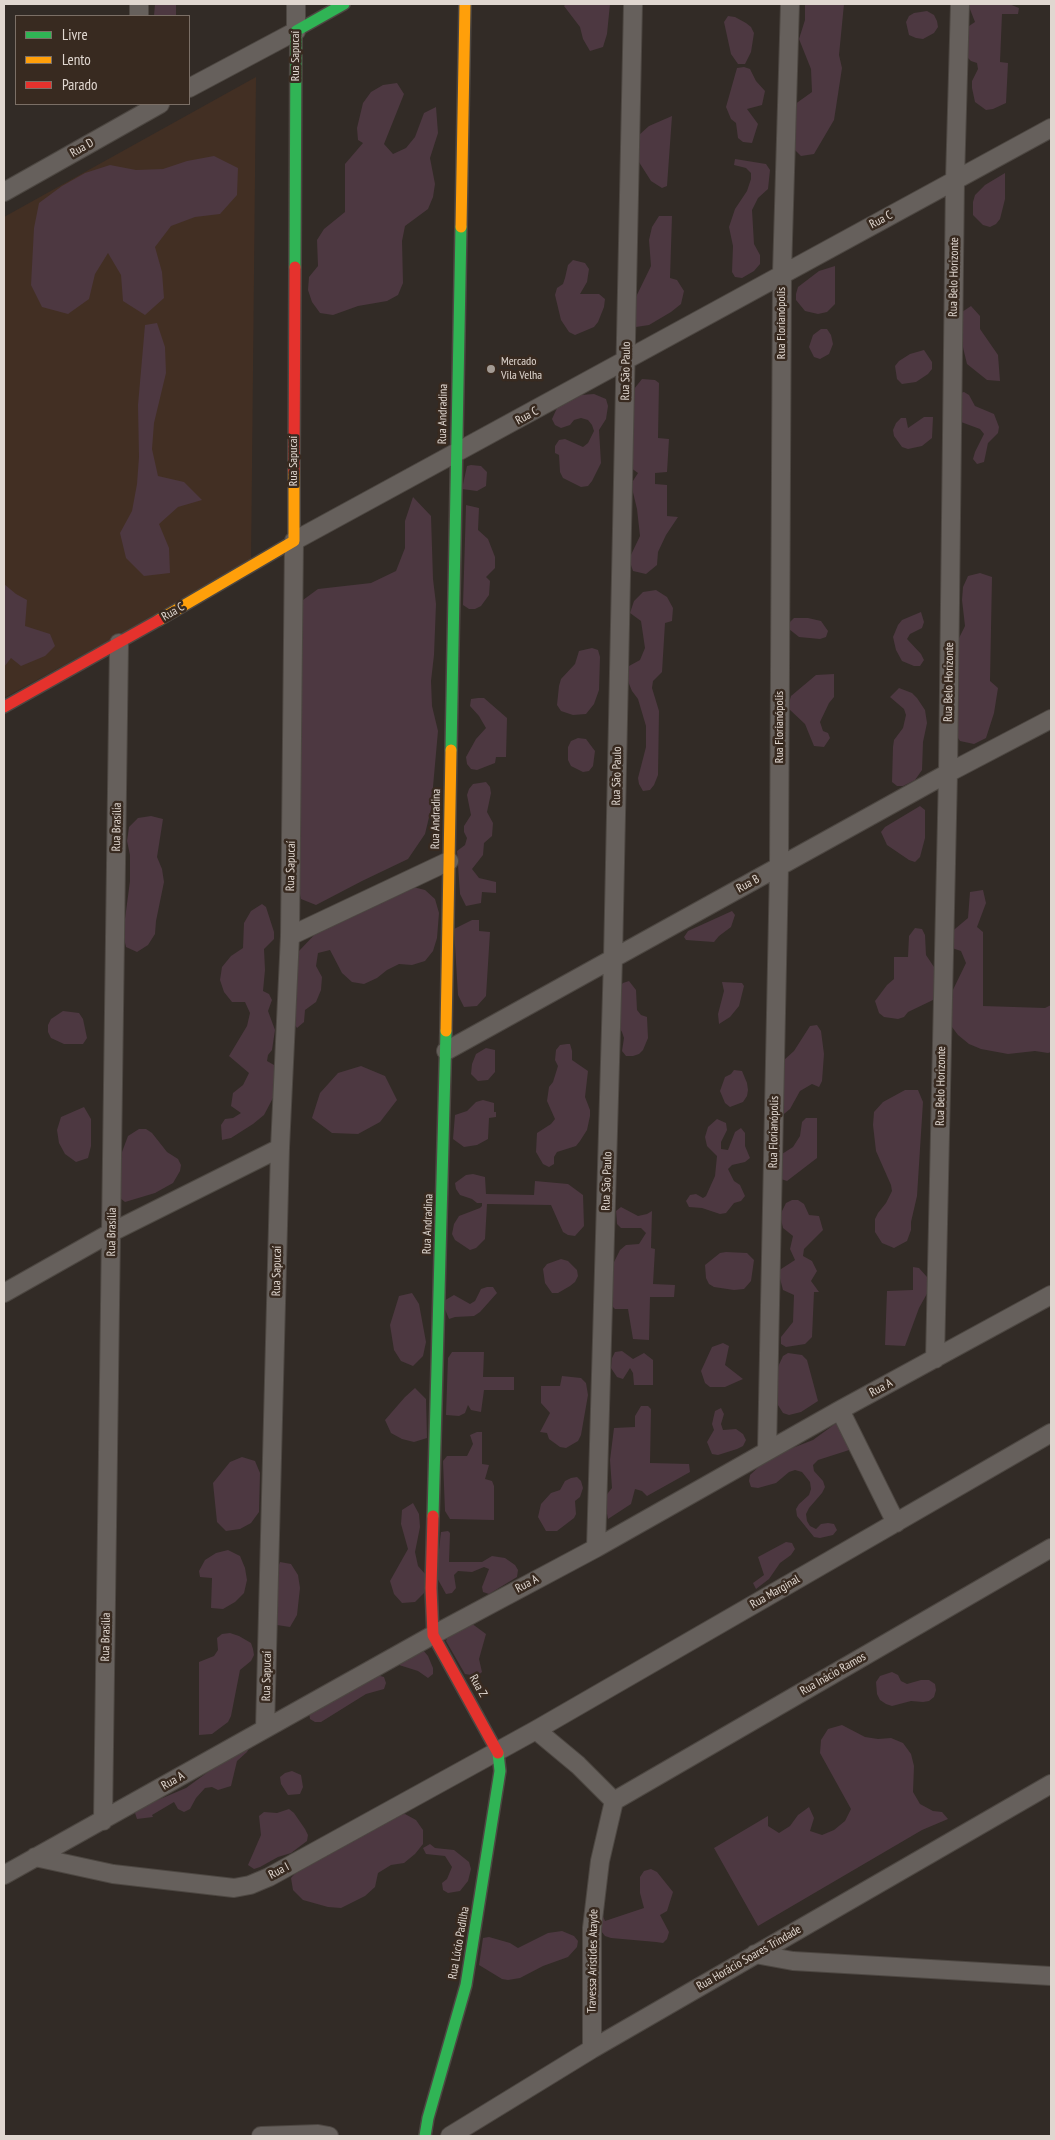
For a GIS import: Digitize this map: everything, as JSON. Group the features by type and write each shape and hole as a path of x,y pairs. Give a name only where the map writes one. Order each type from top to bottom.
{"street":[{"name":"Rua Sapucaí","path":"265,1729 280,1148 290,936 296,4"},
{"path":"190,87 344,4"},
{"name":"Rua Andradina","path":"433,1635 431,1588 446,1050 465,4"},
{"name":"Rua São Paulo","path":"596,1548 613,958 633,4"},
{"name":"Rua Florianópolis","path":"767,1451 779,867 782,273 790,4"},
{"name":"Rua Belo Horizonte","path":"935,1359 948,773 955,180 960,4"},
{"name":"Rua D","path":"4,192 138,110 156,105"},
{"name":"Rua C","path":"4,706 119,643 294,541 626,362 782,273 1051,128"},
{"name":"Rua Brasília","path":"103,1821 119,643"},
{"name":"Rua B","path":"446,1050 948,773 1051,719"},
{"path":"290,936 449,861"},
{"path":"4,1293 112,1232 280,1148"},
{"name":"Rua A","path":"4,1875 433,1635 596,1548 840,1410 1051,1295"},
{"path":"840,1410 896,1523"},
{"name":"Rua Marginal","path":"498,1750 536,1730 1051,1433"},
{"name":"Rua Inácio Ramos","path":"614,1801 1051,1548"},
{"name":"Rua Z","path":"433,1635 498,1750"},
{"path":"536,1730 578,1765 614,1801"},
{"name":"Rua I","path":"35,1858 113,1874 234,1888 250,1885 269,1877 498,1750"},
{"name":"Rua Lúcio Padilha","path":"425,2136 428,2118 466,1985 499,1780 498,1750"},
{"name":"Rua Horácio Soares Trindade","path":"450,2136 592,2049 1051,1784"},
{"name":"Travessa Aristides Atayde","path":"592,2049 592,1928 600,1862 614,1801"},
{"path":"755,1954 794,1961 1051,1976"},
{"path":"261,2136 318,2134 329,2136"}],"shaded area":[{"path":"155,4 176,4 176,15 154,15"},
{"path":"566,4 610,4 607,34 603,47 590,51 583,39 580,27 564,6"},
{"path":"805,4 844,4 839,55 842,68 834,120 814,154 801,156 792,147 791,107 812,92 811,69 799,39 805,20"},
{"path":"968,4 1009,4 1019,8 1018,14 1002,14 1000,62 1008,63 1006,103 993,109 986,110 975,102 972,81 978,69 977,63 971,61 962,52 961,45 969,26 975,22"},
{"path":"927,11 934,15 937,21 938,27 934,33 923,39 909,35 906,22 909,16 914,13"},
{"path":"728,16 735,17 746,23 754,33 751,52 745,64 738,64 731,54 724,22"},
{"path":"744,67 750,69 756,81 765,91 762,105 747,109 758,124 752,143 743,142 738,138 736,123 731,119 726,107 737,68"},
{"path":"256,77 251,563 4,698 4,217"},
{"path":"397,83 404,94 384,144 393,154 406,148 415,137 424,113 436,107 438,133 430,158 435,184 433,197 428,209 405,226 402,241 403,283 398,295 387,301 358,306 333,315 320,313 312,302 308,290 309,277 318,266 317,240 324,229 345,212 345,164 363,143 358,140 357,128 363,103 371,92 383,85"},
{"path":"672,116 667,186 662,188 651,181 637,159 639,135 649,126"},
{"path":"214,156 238,168 237,195 220,214 195,217 171,226 155,247 162,272 164,298 145,315 123,301 121,275 108,253 95,274 89,299 68,314 42,307 31,285 34,228 39,203 62,186 85,173 110,165 136,170 163,169 187,161"},
{"path":"735,159 766,164 770,170 768,189 758,198 752,210 754,244 760,255 760,264 754,271 742,278 735,277 732,272 733,246 729,227 735,209 747,191 751,173 746,168 734,165"},
{"path":"1005,173 1005,199 1000,219 990,227 983,225 973,215 975,195 985,185"},
{"path":"659,216 672,216 670,278 677,280 684,291 681,304 671,312 649,325 636,327 634,301 651,266 649,240 652,227"},
{"path":"573,260 585,263 589,269 587,282 580,294 599,294 605,299 604,307 594,327 575,335 569,332 561,320 555,295 557,288 563,284 568,265"},
{"path":"835,266 835,304 827,312 818,314 805,311 796,300 798,287 819,271"},
{"path":"971,306 980,316 980,329 998,355 1000,381 987,380 967,364 958,327 959,314"},
{"path":"157,323 165,347 166,373 154,423 152,449 158,476 184,482 202,500 178,507 159,524 169,548 170,573 144,576 126,558 120,533 132,511 137,484 139,457 138,405 145,325"},
{"path":"821,329 827,329 833,344 829,354 820,359 814,357 809,347 813,335"},
{"path":"924,350 932,362 932,369 916,382 902,384 897,379 895,366 910,354"},
{"path":"642,379 655,380 659,383 658,438 669,439 667,472 655,473 655,484 667,485 667,516 678,517 658,552 657,565 646,574 633,571 629,559 640,536 637,509 631,484 638,473 627,465 633,432 629,427 634,389"},
{"path":"964,392 969,395 975,406 994,414 999,427 998,433 988,443 984,462 977,464 973,459 984,434 980,429 961,422 956,418 956,394"},
{"path":"594,394 606,399 608,406 606,419 599,430 601,463 588,486 581,487 563,478 560,472 559,455 555,453 555,446 559,440 565,439 583,447 588,443 594,431 592,425 588,420 581,418 561,428 555,425 552,419 557,408 581,395"},
{"path":"924,417 933,417 932,438 922,446 908,449 902,447 894,436 893,430 896,423 901,418 906,418 908,428"},
{"path":"467,466 481,466 487,472 486,486 477,491 462,489"},
{"path":"413,497 431,516 433,579 436,604 431,681 432,706 438,731 431,809 425,834 408,859 316,905 301,899 297,881 303,600 318,589 371,583 396,571 405,548 405,521"},
{"path":"466,505 479,508 478,530 488,539 495,557 495,568 486,577 490,581 489,595 481,606 475,609 469,609 463,605"},
{"path":"980,573 992,577 990,681 998,688 994,713 986,738 974,744 960,741 952,729 957,651 959,638 965,626 962,600 963,587 968,576"},
{"path":"4,584 27,600 25,626 50,634 55,646 45,656 21,666 11,658 4,667"},
{"path":"656,590 667,597 673,608 672,621 665,623 662,672 653,681 652,688 659,711 658,775 650,790 643,791 638,778 646,747 646,726 638,699 627,679 629,666 640,660 645,648 641,621 630,613 634,601 643,592"},
{"path":"921,612 924,622 922,628 910,634 907,639 924,660 920,666 914,666 902,661 896,650 893,637 902,620"},
{"path":"794,618 808,618 821,621 828,631 826,637 820,639 799,637 789,629 790,622"},
{"path":"592,648 598,650 600,657 599,690 594,704 586,714 573,715 561,711 557,705 561,679 575,664 579,651"},
{"path":"834,674 834,697 820,722 823,731 828,733 830,738 824,747 814,746 805,724 789,709 789,703 791,696 816,675"},
{"path":"899,688 912,693 917,698 925,710 927,723 923,742 922,770 915,780 903,786 897,786 892,782 894,740 903,728 906,715 904,709 890,697"},
{"path":"484,698 507,718 506,757 496,757 495,763 477,770 471,769 467,764 466,757 476,739 486,728 470,706 471,699"},
{"path":"578,738 586,739 595,751 593,766 589,771 583,772 571,766 568,760 568,747 571,741"},
{"path":"486,782 490,787 491,793 487,812 493,823 492,836 484,843 483,855 472,869 479,878 496,882 496,893 482,892 481,903 466,906 460,894 457,851 465,845 467,838 464,826 471,815 467,795 469,789 473,784"},
{"path":"920,806 925,810 925,838 920,857 915,862 887,845 881,832 885,827"},
{"path":"151,816 163,819 157,857 162,869 164,882 155,934 148,945 137,952 126,947 123,934 130,881 130,855 127,841 129,827 138,818"},
{"path":"413,887 425,890 435,899 439,913 437,938 433,951 425,961 412,965 399,964 364,984 352,982 342,973 330,950 318,953 316,966 322,977 321,990 316,1002 305,1010 304,1022 297,1028 289,1017 295,964 299,951 317,932"},
{"path":"983,890 986,903 977,927 983,932 983,1006 1045,1008 1051,1005 1051,1052 1035,1051 1008,1054 981,1049 969,1044 958,1035 949,1023 949,998 966,963 961,951 949,947 949,934 968,918 970,892"},
{"path":"262,904 266,907 274,932 274,939 264,949 263,991 269,994 272,1000 268,1011 275,1030 272,1050 268,1055 267,1061 274,1065 277,1073 274,1096 264,1115 231,1138 222,1140 221,1125 225,1119 233,1118 241,1113 231,1106 233,1093 243,1085 249,1073 229,1056 247,1026 250,1013 245,1002 232,1002 224,992 220,980 222,967 231,956 243,948 244,923 251,911"},
{"path":"732,911 735,915 731,927 714,942 686,940 684,937 688,931"},
{"path":"472,920 479,920 479,931 490,932 486,996 477,1006 464,1007 458,995 454,929"},
{"path":"915,928 922,929 925,935 926,955 938,973 937,993 933,1000 908,1012 904,1017 898,1019 884,1017 879,1013 875,1001 894,979 894,957 908,957 909,936"},
{"path":"629,981 636,990 637,1010 641,1015 647,1017 648,1038 643,1050 633,1056 626,1056 622,1051 624,1038 615,1021 618,988 623,983"},
{"path":"722,982 742,983 744,986 739,1006 730,1017 719,1024 718,1014 724,991"},
{"path":"63,1011 79,1013 83,1019 87,1038 83,1044 64,1044 51,1038 48,1032 48,1025 51,1019"},
{"path":"817,1025 821,1031 824,1054 822,1081 819,1087 812,1084 800,1091 790,1109 779,1118 779,1086 784,1060 794,1051 810,1026"},
{"path":"570,1044 572,1060 588,1071 585,1097 590,1110 590,1116 587,1130 576,1146 557,1152 554,1157 554,1164 549,1167 543,1164 536,1152 537,1133 555,1119 547,1101 549,1087 553,1082 558,1066 555,1060 556,1050 560,1045"},
{"path":"486,1048 495,1050 495,1072 488,1080 478,1081 471,1074 472,1064 476,1054"},
{"path":"361,1066 385,1076 397,1100 380,1122 358,1134 332,1133 312,1118 320,1093 338,1073"},
{"path":"734,1070 742,1071 748,1090 743,1102 730,1107 725,1103 720,1091 725,1077"},
{"path":"905,1090 918,1090 923,1102 917,1196 911,1230 907,1241 894,1248 882,1243 875,1232 875,1219 892,1191 876,1151 873,1125 874,1112 883,1102"},
{"path":"483,1100 494,1103 494,1112 496,1112 496,1117 489,1118 488,1139 477,1145 464,1147 453,1139 455,1115 467,1111 476,1102"},
{"path":"84,1107 91,1119 91,1146 88,1158 76,1162 65,1154 59,1143 57,1130 61,1117"},
{"path":"806,1118 817,1118 817,1158 787,1181 781,1179 782,1154 793,1147 800,1136 802,1122"},
{"path":"717,1119 726,1123 727,1130 721,1142 721,1149 728,1150 735,1132 741,1128 745,1133 745,1146 750,1158 745,1162 732,1165 728,1169 734,1181 740,1185 745,1196 741,1201 734,1203 726,1213 720,1214 702,1208 689,1207 686,1201 690,1195 696,1194 703,1198 706,1196 715,1176 717,1156 707,1146 705,1137 708,1127"},
{"path":"139,1129 146,1129 152,1133 167,1152 178,1159 181,1165 180,1171 173,1183 155,1193 125,1202 120,1198 119,1160 128,1136"},
{"path":"473,1174 485,1177 486,1194 534,1195 535,1181 568,1184 583,1195 584,1226 575,1236 563,1232 551,1205 487,1204 485,1239 476,1248 470,1250 455,1240 452,1234 454,1224 459,1216 482,1206 482,1203 477,1203 460,1195 456,1189 455,1183 466,1175"},
{"path":"798,1200 804,1204 809,1215 819,1216 823,1230 804,1249 803,1256 812,1261 817,1271 811,1281 819,1292 814,1292 812,1337 805,1344 786,1347 781,1344 781,1337 793,1322 794,1295 783,1290 778,1271 795,1260 790,1249 793,1236 783,1228 780,1215 786,1203"},
{"path":"621,1207 638,1216 652,1211 651,1248 655,1249 653,1284 675,1285 674,1297 650,1297 649,1340 633,1339 628,1309 615,1309 610,1304 608,1267 613,1264 620,1250 626,1245 639,1244 646,1233 641,1228 621,1228 617,1224 616,1211"},
{"path":"720,1253 747,1253 754,1260 751,1281 744,1289 734,1290 714,1287 709,1284 706,1278 705,1265"},
{"path":"561,1259 568,1261 577,1270 578,1276 570,1286 558,1293 552,1293 545,1283 543,1269 547,1264"},
{"path":"913,1267 919,1268 927,1277 929,1290 919,1308 905,1346 885,1345 887,1291 913,1290"},
{"path":"493,1287 497,1293 480,1312 474,1316 449,1319 442,1302 454,1295 470,1304 475,1301 481,1289"},
{"path":"412,1293 419,1304 426,1342 423,1356 413,1366 401,1361 394,1350 390,1325 399,1296"},
{"path":"723,1343 729,1346 725,1365 743,1379 725,1387 710,1387 705,1383 701,1371 712,1347"},
{"path":"622,1351 633,1359 644,1353 653,1360 653,1385 634,1385 633,1373 630,1368 623,1379 617,1377 611,1368 612,1358 615,1352"},
{"path":"452,1352 484,1352 483,1377 514,1377 514,1390 484,1390 481,1412 471,1410 468,1405 465,1413 459,1416 446,1415 448,1358"},
{"path":"788,1353 802,1355 807,1360 818,1401 801,1412 789,1415 783,1413 776,1402 777,1369 783,1356"},
{"path":"562,1376 581,1378 586,1383 588,1395 581,1435 578,1441 566,1448 560,1447 549,1439 547,1433 540,1432 550,1413 541,1403 541,1386 560,1386"},
{"path":"415,1388 426,1399 427,1438 414,1442 402,1439 391,1433 385,1420"},
{"path":"641,1406 648,1406 651,1409 650,1463 689,1464 690,1472 647,1496 642,1491 635,1489 631,1504 608,1519 604,1498 612,1488 610,1460 614,1428 635,1427 635,1416"},
{"path":"721,1408 724,1414 721,1424 723,1430 736,1429 743,1434 746,1440 743,1446 718,1455 712,1454 707,1442 714,1430 712,1424 715,1411"},
{"path":"839,1421 855,1454 849,1450 818,1460 813,1465 814,1471 823,1481 825,1487 809,1508 806,1514 807,1521 810,1526 816,1529 821,1524 828,1523 834,1524 837,1530 833,1535 820,1538 814,1537 797,1516 796,1509 809,1495 811,1489 810,1482 802,1472 795,1470 789,1472 776,1483 758,1488 751,1487 750,1475 765,1461 777,1454 813,1440"},
{"path":"482,1432 482,1464 489,1465 485,1479 492,1481 494,1486 494,1520 450,1519 445,1511 443,1461 447,1456 467,1456 473,1444 470,1435"},
{"path":"242,1457 255,1461 260,1473 259,1512 251,1523 240,1529 226,1531 217,1522 213,1483 230,1462"},
{"path":"577,1477 581,1481 583,1488 580,1497 575,1501 576,1514 574,1518 557,1531 546,1531 538,1517 541,1504 551,1493 560,1490 565,1481"},
{"path":"413,1503 419,1514 420,1527 415,1552 418,1566 426,1575 424,1593 415,1602 402,1603 394,1594 390,1581 408,1549 401,1524 402,1510"},
{"path":"448,1531 450,1533 449,1562 482,1562 492,1556 505,1558 515,1565 518,1570 517,1577 489,1594 483,1592 482,1587 489,1569 484,1567 472,1572 458,1571 454,1575 456,1588 452,1593 446,1594 436,1576 441,1532"},
{"path":"786,1542 792,1543 795,1549 791,1555 780,1563 769,1579 756,1589 753,1583 764,1575 758,1557"},
{"path":"228,1550 240,1556 245,1568 247,1580 244,1593 235,1602 223,1609 211,1608 212,1578 200,1577 199,1571 205,1560 216,1553"},
{"path":"280,1562 291,1564 298,1575 300,1588 297,1615 290,1627 277,1625 272,1613 274,1578"},
{"path":"471,1623 486,1634 479,1659 482,1672 477,1676 465,1674 446,1641 451,1629"},
{"path":"230,1633 251,1643 254,1655 251,1661 240,1670 231,1716 228,1722 212,1734 199,1735 199,1662 214,1656 218,1650 217,1638 222,1634"},
{"path":"423,1650 433,1668 433,1674 428,1678 418,1671 399,1665 397,1659"},
{"path":"892,1672 907,1684 929,1680 935,1684 934,1697 929,1701 923,1702 911,1701 892,1706 886,1704 880,1700 877,1694 876,1682 880,1676"},
{"path":"373,1674 384,1677 386,1683 384,1689 366,1694 321,1722 315,1722 310,1719 309,1712"},
{"path":"842,1725 865,1737 891,1738 903,1743 911,1754 914,1766 913,1792 920,1804 933,1811 942,1812 948,1819 922,1830 758,1926 714,1848 768,1816 768,1826 779,1833 790,1826 798,1815 809,1807 814,1818 810,1831 822,1835 834,1830 845,1821 851,1809 820,1753 821,1740 828,1729"},
{"path":"250,1746 247,1752 237,1761 231,1786 218,1790 212,1787 205,1788 196,1798 190,1809 184,1812 178,1809 174,1802 152,1815 153,1817 137,1819 135,1813 139,1808 186,1788 223,1761"},
{"path":"292,1771 301,1775 303,1787 300,1794 288,1795 281,1784 280,1777"},
{"path":"289,1809 305,1829 308,1835 307,1841 291,1853 254,1869 248,1865 261,1835 259,1816 264,1812 277,1813"},
{"path":"405,1814 416,1820 423,1830 423,1844 404,1863 391,1865 378,1873 375,1887 365,1896 341,1908 328,1907 303,1900 293,1890 291,1878 300,1868 393,1815"},
{"path":"430,1844 435,1848 454,1850 469,1862 471,1869 468,1881 460,1891 448,1893 443,1890 442,1883 447,1879 452,1867 445,1856 426,1854 423,1848"},
{"path":"651,1869 657,1872 673,1892 667,1911 660,1915 669,1932 667,1939 663,1943 605,1936 601,1931 600,1919 602,1914 605,1921 644,1908 640,1893 640,1877 644,1871"},
{"path":"562,1931 574,1936 578,1941 577,1947 568,1957 543,1966 520,1978 502,1979 479,1965 483,1938 489,1937 510,1943 518,1948 548,1933"}],"traffic: fast":[{"path":"295,267 296,31 344,4"},
{"path":"451,750 461,227"},
{"path":"433,1516 446,1031"},
{"path":"425,2136 428,2118 466,1985 500,1771 498,1753"}],"traffic: slow":[{"path":"461,227 465,4"},
{"path":"159,620 294,541 294,472"},
{"path":"446,1031 451,750"}],"traffic: jam":[{"path":"294,472 295,267"},
{"path":"4,707 159,620"},
{"path":"433,1516 431,1588 433,1635 498,1753"}],"place":[{"name":"Mercado Vila Velha","path":"491,369"}]}
